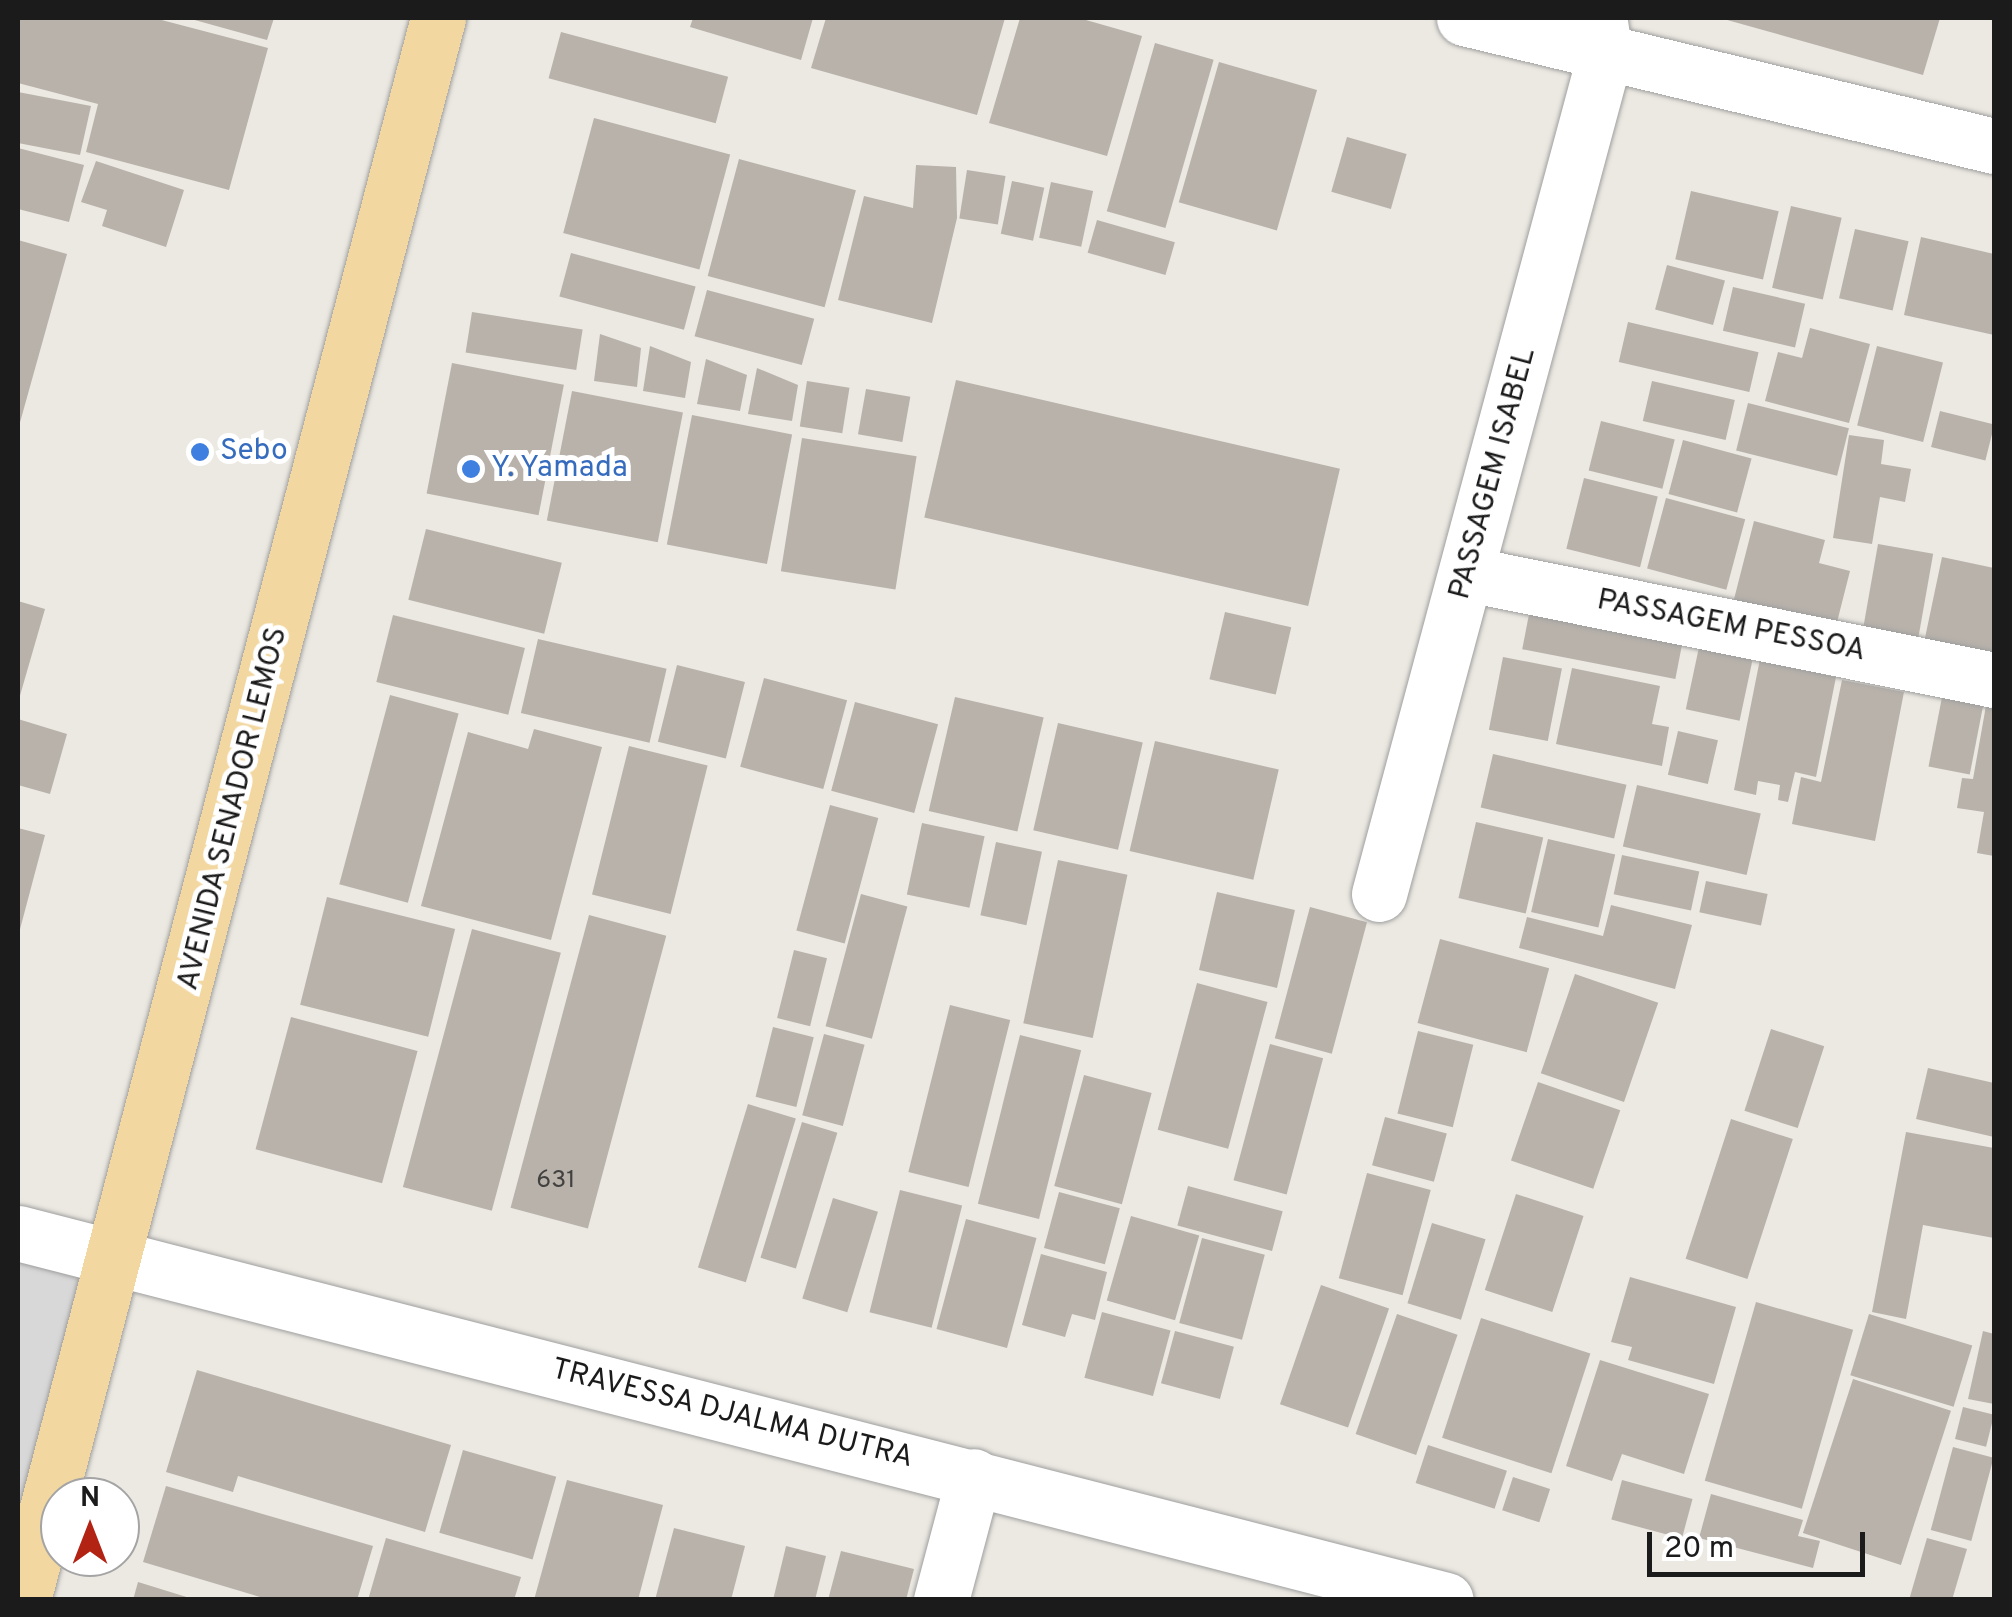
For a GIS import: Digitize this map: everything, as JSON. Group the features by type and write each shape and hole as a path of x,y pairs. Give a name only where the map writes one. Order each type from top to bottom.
{"main road":[{"name":"AVENIDA SENADOR LEMOS","path":"23,1600 118,1260 438,18"}],"street":[{"path":"1464,18 1614,30 1994,146"},
{"name":"PASSAGEM ISABEL","path":"1379,894 1614,30"},
{"name":"PASSAGEM PESSOA","path":"1468,574 1994,680"},
{"name":"TRAVESSA DJALMA DUTRA","path":"18,1233 974,1476 1382,1593 1446,1600"},
{"path":"941,1600 974,1476"}],"shaded area":[{"path":"18,1233 118,1260 54,1477 40,1477 40,1524 18,1599"}],"building":[{"path":"18,18 154,18 268,48 229,190 86,152 98,104 18,83"},
{"path":"191,18 274,18 267,40"},
{"path":"693,18 813,18 801,60 690,27"},
{"path":"826,18 1005,18 977,115 811,68"},
{"path":"1020,18 1079,18 1142,36 1107,156 989,123"},
{"path":"1720,18 1940,18 1923,75"},
{"path":"561,32 728,77 716,123 549,78"},
{"path":"1155,43 1214,60 1165,228 1107,211"},
{"path":"1219,62 1317,90 1277,230 1179,202"},
{"path":"18,92 91,106 80,155 18,143"},
{"path":"594,118 730,154 699,269 563,233"},
{"path":"1347,137 1407,154 1391,209 1331,192"},
{"path":"18,148 84,165 69,222 18,209"},
{"path":"739,159 856,190 825,307 708,276"},
{"path":"96,161 184,190 166,247 102,226 107,210 81,202"},
{"path":"916,165 956,167 957,218 932,323 838,300 864,196 913,208"},
{"path":"967,170 1006,176 998,224 959,218"},
{"path":"1012,181 1044,188 1033,241 1001,234"},
{"path":"1051,182 1093,191 1081,247 1039,238"},
{"path":"1691,191 1779,211 1763,279 1675,259"},
{"path":"1791,206 1842,218 1823,300 1772,288"},
{"path":"1097,220 1175,242 1165,275 1088,253"},
{"path":"1855,229 1909,241 1893,311 1839,298"},
{"path":"1921,237 1994,254 1994,335 1904,315"},
{"path":"18,240 67,254 19,426 18,426"},
{"path":"571,253 696,286 684,330 559,296"},
{"path":"1667,265 1725,281 1713,325 1655,309"},
{"path":"1733,287 1805,304 1795,347 1723,331"},
{"path":"707,290 814,319 802,365 695,336"},
{"path":"472,312 583,330 576,370 466,352"},
{"path":"1628,322 1759,352 1749,392 1619,362"},
{"path":"1810,328 1870,344 1849,423 1765,401 1778,352 1802,358"},
{"path":"600,334 641,348 637,387 594,381"},
{"path":"650,346 691,362 685,398 643,391"},
{"path":"1877,346 1943,362 1923,442 1857,426"},
{"path":"706,359 747,375 740,411 697,404"},
{"path":"452,363 564,385 539,515 427,494"},
{"path":"757,368 798,385 792,421 748,414"},
{"path":"956,380 1340,469 1308,606 924,517"},
{"path":"807,381 849,388 842,433 800,426"},
{"path":"1652,381 1735,400 1726,440 1643,421"},
{"path":"866,389 910,397 902,442 858,434"},
{"path":"572,391 683,413 658,542 547,521"},
{"path":"1748,403 1849,428 1837,476 1736,451"},
{"path":"1940,411 1994,424 1985,460 1931,447"},
{"path":"692,415 792,434 767,564 667,545"},
{"path":"1601,421 1675,439 1662,489 1589,470"},
{"path":"1849,435 1884,440 1881,464 1911,469 1905,502 1880,497 1872,544 1833,538"},
{"path":"802,438 917,456 895,589 781,571"},
{"path":"1683,440 1752,458 1737,512 1669,494"},
{"path":"1584,478 1658,496 1640,567 1566,549"},
{"path":"1666,498 1745,519 1726,590 1647,569"},
{"path":"1754,521 1825,540 1819,563 1850,571 1835,630 1733,603"},
{"path":"426,529 562,563 544,634 408,600"},
{"path":"1878,544 1933,554 1916,651 1861,641"},
{"path":"1942,557 1994,568 1994,671 1921,657"},
{"path":"18,601 45,609 19,699 18,699"},
{"path":"1531,604 1684,634 1675,679 1522,649"},
{"path":"1225,612 1291,627 1276,695 1209,679"},
{"path":"393,615 525,648 508,715 376,682"},
{"path":"1702,633 1756,644 1740,721 1686,709"},
{"path":"538,639 667,669 650,743 521,713"},
{"path":"1763,644 1826,657 1822,674 1836,677 1816,777 1795,772 1788,802 1778,800 1780,785 1758,781 1756,795 1734,790"},
{"path":"1503,657 1562,668 1548,741 1489,730"},
{"path":"677,665 745,682 726,759 658,742"},
{"path":"1572,668 1660,686 1652,724 1669,727 1662,766 1556,744"},
{"path":"764,678 847,700 823,789 740,767"},
{"path":"1842,680 1904,692 1875,841 1792,824 1801,777 1821,782"},
{"path":"1943,692 1984,700 1970,775 1928,767"},
{"path":"390,695 459,713 408,903 339,884"},
{"path":"955,697 1044,717 1017,831 929,811"},
{"path":"1987,700 1994,701 1994,856 1977,853 1984,812 1957,808 1962,778 1973,779"},
{"path":"855,702 938,724 914,813 831,791"},
{"path":"18,719 67,734 50,794 18,785"},
{"path":"1058,723 1143,743 1118,850 1033,830"},
{"path":"534,729 602,747 551,940 421,906 468,732 528,749"},
{"path":"1678,731 1718,740 1708,784 1668,775"},
{"path":"1155,741 1279,770 1253,880 1130,851"},
{"path":"629,746 708,766 671,914 592,894"},
{"path":"1493,754 1626,785 1614,838 1481,808"},
{"path":"1637,785 1761,814 1747,875 1623,846"},
{"path":"830,805 878,818 845,944 796,931"},
{"path":"1476,822 1543,838 1526,914 1458,898"},
{"path":"922,823 985,836 969,908 907,894"},
{"path":"18,828 45,835 19,933 18,933"},
{"path":"1548,839 1615,855 1598,928 1531,912"},
{"path":"996,842 1042,852 1026,925 980,915"},
{"path":"1622,855 1699,871 1691,911 1614,894"},
{"path":"1058,860 1127,875 1093,1038 1023,1023"},
{"path":"1706,881 1768,894 1761,925 1699,912"},
{"path":"1217,892 1295,910 1277,988 1199,970"},
{"path":"861,894 907,906 872,1039 826,1026"},
{"path":"327,897 455,929 428,1037 300,1005"},
{"path":"1611,905 1692,925 1675,989 1519,948 1527,917 1603,936"},
{"path":"1310,907 1367,922 1332,1054 1275,1038"},
{"path":"589,915 666,936 588,1228 511,1208"},
{"path":"472,929 561,953 492,1211 403,1187"},
{"path":"1440,939 1549,968 1527,1052 1417,1023"},
{"path":"794,950 827,958 810,1026 777,1018"},
{"path":"1575,974 1658,1003 1624,1102 1541,1073"},
{"path":"1197,983 1268,1002 1228,1149 1158,1130"},
{"path":"950,1005 1010,1020 969,1187 908,1172"},
{"path":"291,1017 418,1051 382,1183 256,1149"},
{"path":"773,1027 814,1037 796,1107 756,1097"},
{"path":"1771,1029 1824,1046 1798,1128 1744,1111"},
{"path":"1418,1031 1473,1045 1453,1127 1397,1113"},
{"path":"824,1034 865,1045 843,1126 802,1115"},
{"path":"1020,1035 1081,1050 1039,1219 978,1204"},
{"path":"1270,1044 1323,1058 1287,1194 1234,1180"},
{"path":"1928,1068 1994,1083 1994,1137 1916,1119"},
{"path":"1084,1075 1152,1093 1122,1204 1054,1186"},
{"path":"1538,1082 1620,1110 1593,1189 1511,1160"},
{"path":"748,1104 796,1119 746,1282 698,1268"},
{"path":"1385,1117 1447,1134 1434,1182 1372,1165"},
{"path":"1731,1119 1793,1139 1747,1279 1686,1259"},
{"path":"802,1122 837,1133 796,1269 760,1258"},
{"path":"1906,1132 1994,1148 1994,1238 1923,1225 1906,1319 1872,1312"},
{"path":"1367,1173 1431,1190 1403,1295 1339,1278"},
{"path":"1188,1186 1283,1211 1272,1251 1177,1226"},
{"path":"900,1190 962,1205 932,1328 870,1312"},
{"path":"1059,1192 1120,1208 1105,1264 1044,1248"},
{"path":"1516,1194 1584,1216 1552,1312 1485,1290"},
{"path":"833,1198 878,1212 847,1312 802,1298"},
{"path":"1131,1216 1199,1236 1175,1320 1107,1301"},
{"path":"966,1219 1037,1238 1007,1348 936,1329"},
{"path":"1432,1223 1486,1239 1461,1320 1407,1303"},
{"path":"1202,1238 1265,1255 1242,1340 1179,1323"},
{"path":"1041,1254 1107,1272 1095,1320 1072,1314 1065,1337 1022,1325"},
{"path":"1630,1277 1736,1307 1714,1384 1628,1360 1632,1347 1611,1342"},
{"path":"1321,1285 1389,1308 1348,1428 1280,1404"},
{"path":"1756,1302 1853,1330 1802,1509 1705,1481"},
{"path":"1102,1312 1171,1330 1153,1396 1084,1378"},
{"path":"1397,1314 1458,1335 1416,1455 1356,1434"},
{"path":"1869,1314 1972,1346 1954,1407 1850,1375"},
{"path":"1481,1318 1590,1354 1551,1473 1442,1438"},
{"path":"1175,1331 1234,1347 1220,1399 1161,1383"},
{"path":"1983,1331 1994,1334 1994,1404 1968,1399"},
{"path":"1600,1360 1709,1394 1684,1474 1622,1454 1612,1481 1566,1466"},
{"path":"197,1370 451,1445 425,1532 238,1476 233,1492 166,1472"},
{"path":"1853,1379 1951,1411 1901,1565 1803,1533"},
{"path":"1963,1407 1994,1415 1986,1447 1955,1439"},
{"path":"1428,1445 1507,1471 1495,1509 1416,1483"},
{"path":"1953,1447 1994,1458 1971,1541 1931,1530"},
{"path":"463,1450 556,1477 533,1559 439,1533"},
{"path":"1513,1477 1550,1489 1539,1522 1502,1510"},
{"path":"567,1480 663,1505 638,1600 534,1600"},
{"path":"1622,1480 1693,1499 1682,1538 1611,1520"},
{"path":"166,1486 373,1546 357,1600 270,1600 143,1562"},
{"path":"1711,1494 1803,1520 1798,1536 1820,1541 1813,1568 1699,1538"},
{"path":"674,1528 745,1546 731,1600 655,1600"},
{"path":"386,1538 521,1577 514,1600 368,1600"},
{"path":"1927,1538 1967,1549 1952,1600 1909,1600"},
{"path":"786,1546 826,1556 815,1600 773,1600"},
{"path":"841,1551 914,1569 906,1600 828,1600"},
{"path":"138,1582 193,1599 193,1600 133,1600"}],"place":[{"name":"Sebo","path":"200,452"},
{"name":"Y. Yamada","path":"471,469"}]}
